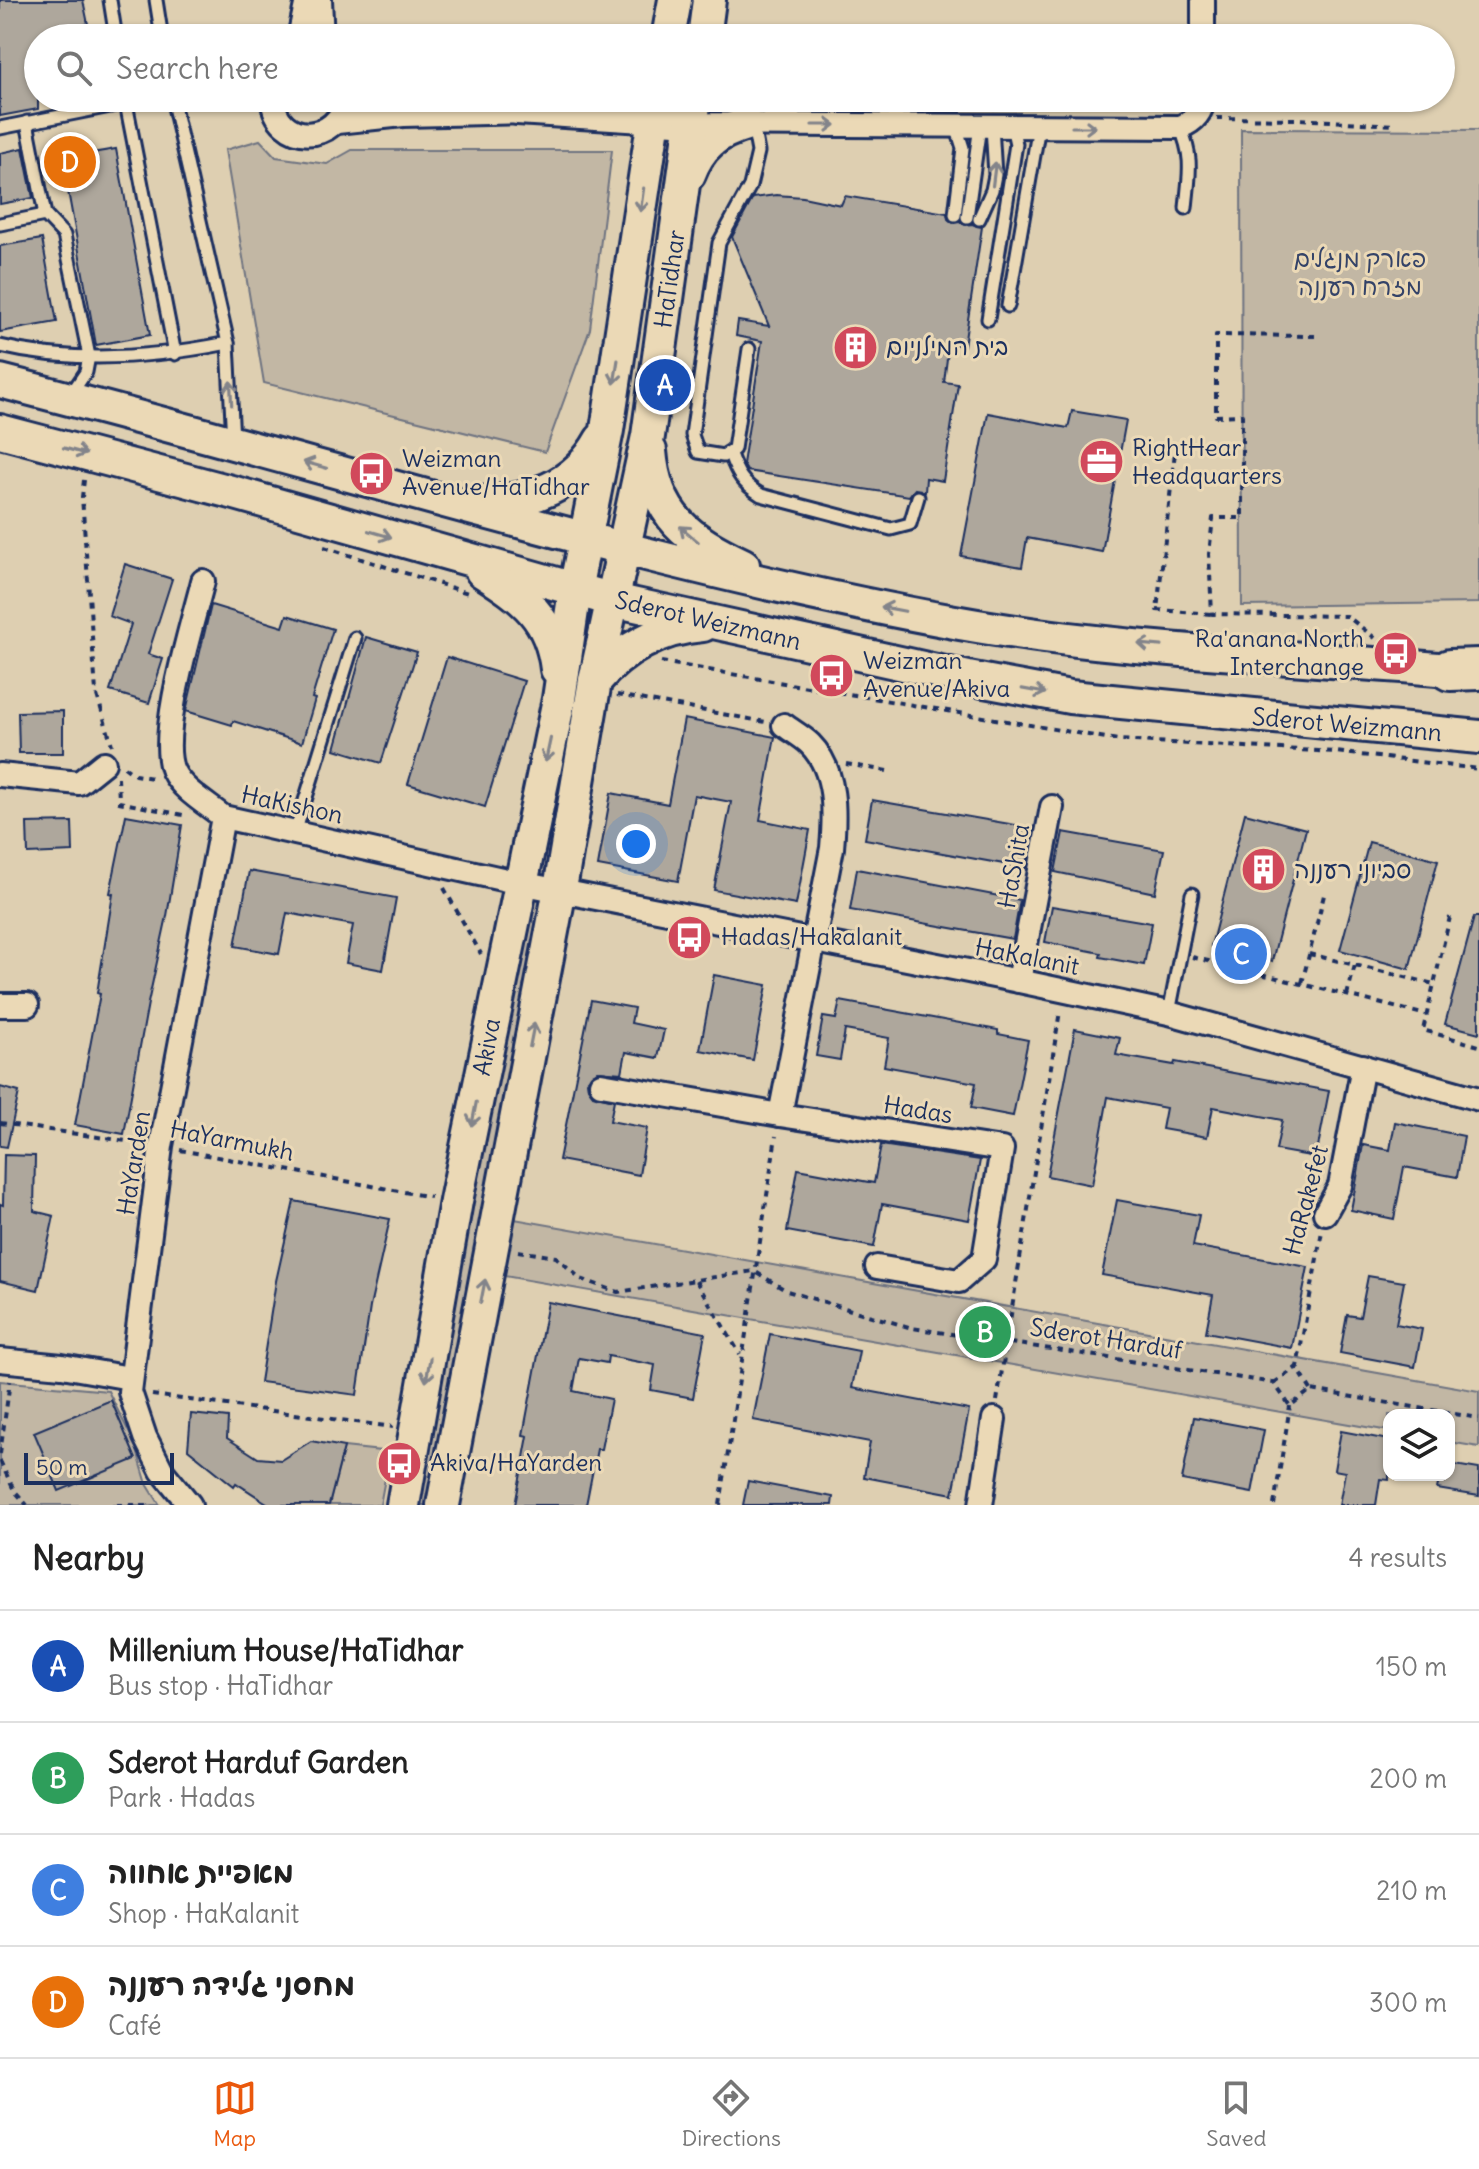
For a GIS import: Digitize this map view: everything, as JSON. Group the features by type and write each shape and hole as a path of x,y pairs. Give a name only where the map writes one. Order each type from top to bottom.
{"main road":[{"path":"671,24 675,0"},
{"path":"706,24 709,0"},
{"name":"HaTidhar","path":"575,590 607,430 654,112"},
{"name":"HaTidhar","path":"613,600 648,436 693,112"},
{"path":"681,196 691,169 711,139 726,130 750,124"},
{"name":"Sderot Weizmann","path":"0,381 624,550 808,593 964,623 1071,637 1296,659 1469,670"},
{"path":"451,503 515,500 555,488 584,466 607,430"},
{"name":"Sderot Weizmann","path":"0,431 235,493 613,600 968,678 1070,697 1199,712 1479,737"},
{"path":"648,436 651,465 667,513 687,534 711,550 808,593"},
{"path":"455,555 514,593 537,615 549,632 554,650 559,699"},
{"name":"Akiva","path":"403,1505 456,1201 559,699 575,590"},
{"name":"Akiva","path":"443,1505 613,600"},
{"path":"595,686 624,653 643,642 680,629 718,624"}],"street":[{"path":"302,24 307,0"},
{"path":"320,0 321,24"},
{"path":"1203,0 1203,24"},
{"path":"275,112 293,130 317,133 337,122 403,115 540,112"},
{"path":"337,122 343,112"},
{"path":"395,112 403,115"},
{"path":"697,112 750,124 1180,127 1193,122 1199,112"},
{"path":"173,770 169,740 173,702 203,581"},
{"path":"780,1115 832,848 835,815 831,781 812,746 784,725"},
{"path":"0,775 79,783 110,763"},
{"name":"HaKishon","path":"173,770 188,790 223,817 520,883 560,889"},
{"name":"HaShita","path":"1019,981 1052,807"},
{"name":"HaYarden","path":"190,1505 162,1471 145,1437 130,1385 161,1146 223,817"},
{"name":"HaKalanit","path":"560,889 1169,1013 1479,1099"},
{"path":"0,1005 27,1005"},
{"name":"HaRakefet","path":"1325,1213 1340,1186 1363,1066"},
{"name":"Hadas","path":"601,1084 1002,1149 984,1259 959,1281 877,1267"},
{"path":"6,1360 62,1366 130,1385"},
{"path":"981,1505 994,1419"}],"lane":[{"path":"110,0 114,24"},
{"path":"156,0 160,24"},
{"path":"0,128 72,112"},
{"path":"128,112 175,354"},
{"path":"175,112 228,343 233,442"},
{"path":"27,122 45,215 64,235 89,356 86,372 68,398"},
{"path":"749,349 734,449 723,456 698,452 692,435 719,243 750,186 758,152 750,124"},
{"path":"956,126 963,148 967,217"},
{"path":"967,217 995,126"},
{"path":"967,217 992,190 995,126"},
{"path":"988,319 1016,144 995,126"},
{"path":"1008,306 1039,126"},
{"path":"1180,127 1191,159 1186,208"},
{"path":"0,224 45,215"},
{"path":"0,346 50,355 142,357 228,343"},
{"path":"730,454 746,486 761,495 891,529 910,524 918,497"},
{"path":"295,833 355,638"},
{"path":"1169,1013 1192,894"}],"path":[{"path":"1240,112 1393,125"},
{"path":"1212,614 1209,554 1213,518 1242,518 1242,415 1216,416 1216,335 1315,336"},
{"path":"1176,443 1157,610 1347,616 1375,638"},
{"path":"82,497 96,692 119,802 183,815 223,817"},
{"path":"595,686 784,725"},
{"path":"819,759 887,771"},
{"path":"110,763 135,775 157,778 173,770"},
{"path":"429,862 499,987"},
{"path":"1302,983 1324,895"},
{"path":"1450,917 1423,1030 1479,1046"},
{"path":"1180,954 1427,1015"},
{"path":"1309,954 1434,984"},
{"path":"1347,995 1355,965"},
{"path":"994,1419 1064,990"},
{"path":"720,1505 780,1115"},
{"name":"HaYarmukh","path":"0,1123 161,1146 456,1201"},
{"name":"HaRakefet","path":"1297,1367 1325,1213"},
{"path":"492,1246 556,1257 581,1279 618,1292 754,1271"},
{"name":"Sderot Harduf","path":"754,1271 787,1291 912,1328 1274,1383"},
{"path":"696,1281 742,1356"},
{"path":"0,1454 6,1360"},
{"path":"1290,1406 1274,1383 1297,1367 1311,1390"},
{"path":"130,1385 418,1430"},
{"path":"1274,1505 1290,1406 1311,1390 1479,1418"},
{"path":"0,1461 14,1490 27,1505"},
{"path":"117,1505 152,1505"}],"green space":[{"name":"פארק מנגלים מזרח רעננה","path":"1241,129 1479,130 1479,603 1242,606"},
{"path":"260,140 276,157 327,164 352,150 612,150 590,329 545,452 264,383 225,150"},
{"path":"524,894 548,897 437,1505 408,1505"},
{"path":"498,1216 1479,1391 1479,1447 1455,1443 1455,1409 1383,1409 1383,1430 487,1273"},
{"path":"0,1381 108,1391 135,1444 147,1484 160,1505 0,1505"},
{"path":"344,1447 390,1452 380,1505 329,1505"}],"building":[{"path":"0,0 83,0 88,24 24,24 24,112 0,116"},
{"path":"23,148 33,198 0,204 0,153"},
{"path":"116,149 150,335 96,345 62,158"},
{"name":"בית המילניום","path":"776,195 841,205 845,196 947,213 953,223 982,227 964,346 949,343 944,382 958,384 943,481 926,478 925,492 915,489 909,496 747,471 743,464 762,341 736,336 738,321 769,326 732,237 753,198"},
{"path":"42,239 57,322 0,332 0,246"},
{"path":"1072,411 1126,420 1102,552 1027,538 1022,567 961,556 988,413 1068,428"},
{"path":"125,564 172,579 148,654 163,659 149,703 110,691 131,624 109,616"},
{"path":"211,605 283,627 287,615 333,629 302,743 233,721 232,725 186,711"},
{"path":"366,637 417,652 381,763 335,749"},
{"path":"447,657 524,681 485,807 408,784"},
{"path":"63,711 63,753 19,753 18,712"},
{"path":"684,719 775,737 760,820 810,830 796,905 714,890 731,802 694,795 678,881 598,866 611,793 668,804"},
{"path":"872,800 1033,828 1026,868 865,839"},
{"name":"סביוני רעננה","path":"1245,813 1306,829 1272,961 1211,946"},
{"path":"126,815 182,825 124,1134 75,1125 100,994 97,993 113,894 110,893"},
{"path":"72,822 73,852 28,854 27,823"},
{"path":"1063,832 1164,850 1155,893 1055,872"},
{"name":"סביוני רעננה","path":"1369,842 1438,860 1409,969 1340,950"},
{"path":"857,869 1020,900 1013,939 850,910"},
{"path":"249,871 396,898 383,970 346,963 353,925 287,913 279,954 235,946"},
{"path":"1052,906 1152,923 1144,965 1045,942"},
{"path":"1474,917 1479,917 1479,1033 1445,1024"},
{"path":"714,975 767,985 753,1060 700,1050"},
{"path":"591,1000 634,1008 631,1023 664,1030 658,1058 626,1052 622,1073 597,1071 587,1081 593,1095 614,1100 610,1121 647,1128 639,1175 559,1160"},
{"path":"840,1001 998,1030 998,1034 1028,1040 1013,1116 971,1108 976,1083 884,1066 889,1038 845,1030 840,1060 816,1056 823,1017 836,1019"},
{"path":"1075,1029 1120,1038 1116,1055 1174,1065 1175,1062 1329,1091 1316,1157 1276,1150 1282,1120 1213,1107 1207,1137 1162,1129 1166,1108 1108,1097 1092,1185 1047,1176"},
{"path":"0,1087 19,1092 7,1147 0,1146"},
{"path":"1395,1122 1464,1136 1457,1177 1404,1167 1394,1219 1351,1210 1363,1145 1390,1150"},
{"path":"881,1145 980,1160 969,1220 882,1204 874,1247 787,1231 798,1169 874,1183"},
{"path":"4,1155 35,1156 34,1211 54,1216 38,1290 0,1281 0,1204 3,1205"},
{"path":"1117,1200 1199,1215 1193,1246 1308,1267 1292,1348 1206,1332 1213,1295 1102,1275"},
{"path":"294,1201 390,1219 370,1307 357,1395 260,1382 276,1281"},
{"path":"1368,1276 1404,1282 1396,1324 1422,1329 1415,1367 1340,1353 1347,1315 1360,1317"},
{"path":"548,1302 705,1333 693,1398 651,1390 655,1365 608,1356 607,1363 579,1358 573,1391 611,1399 586,1505 515,1505 528,1436 523,1435"},
{"path":"770,1334 859,1351 852,1388 969,1410 953,1494 864,1477 870,1442 753,1420"},
{"path":"111,1400 136,1459 59,1491 34,1432"},
{"path":"191,1414 228,1418 227,1438 258,1458 281,1460 311,1441 344,1447 329,1505 270,1505 236,1483 234,1486 188,1449"},
{"path":"1194,1417 1264,1430 1252,1493 1182,1480"},
{"path":"1341,1431 1383,1439 1383,1479 1380,1479 1376,1505 1339,1505 1345,1472 1334,1470"},
{"path":"1455,1465 1479,1469 1479,1496 1437,1489 1439,1481 1455,1481"},
{"path":"748,1481 833,1497 832,1505 743,1505"}],"place":[{"name":"מחסני גלידה רעננה","path":"70,162"},
{"name":"בית המילניום","path":"855,347"},
{"name":"Millenium House/HaTidhar","path":"665,385"},
{"name":"RightHear Headquarters","path":"1101,462"},
{"name":"Weizman Avenue/HaTidhar","path":"371,473"},
{"name":"Ra'anana North Interchange","path":"1395,653"},
{"name":"Weizman Avenue/Akiva","path":"832,675"},
{"name":"סביוני רעננה","path":"1263,870"},
{"name":"Hadas/Hakalanit","path":"690,937"},
{"name":"מאפיית אחווה","path":"1241,954"},
{"name":"Sderot Harduf Garden","path":"985,1332"},
{"name":"Akiva/HaYarden","path":"399,1463"}]}
